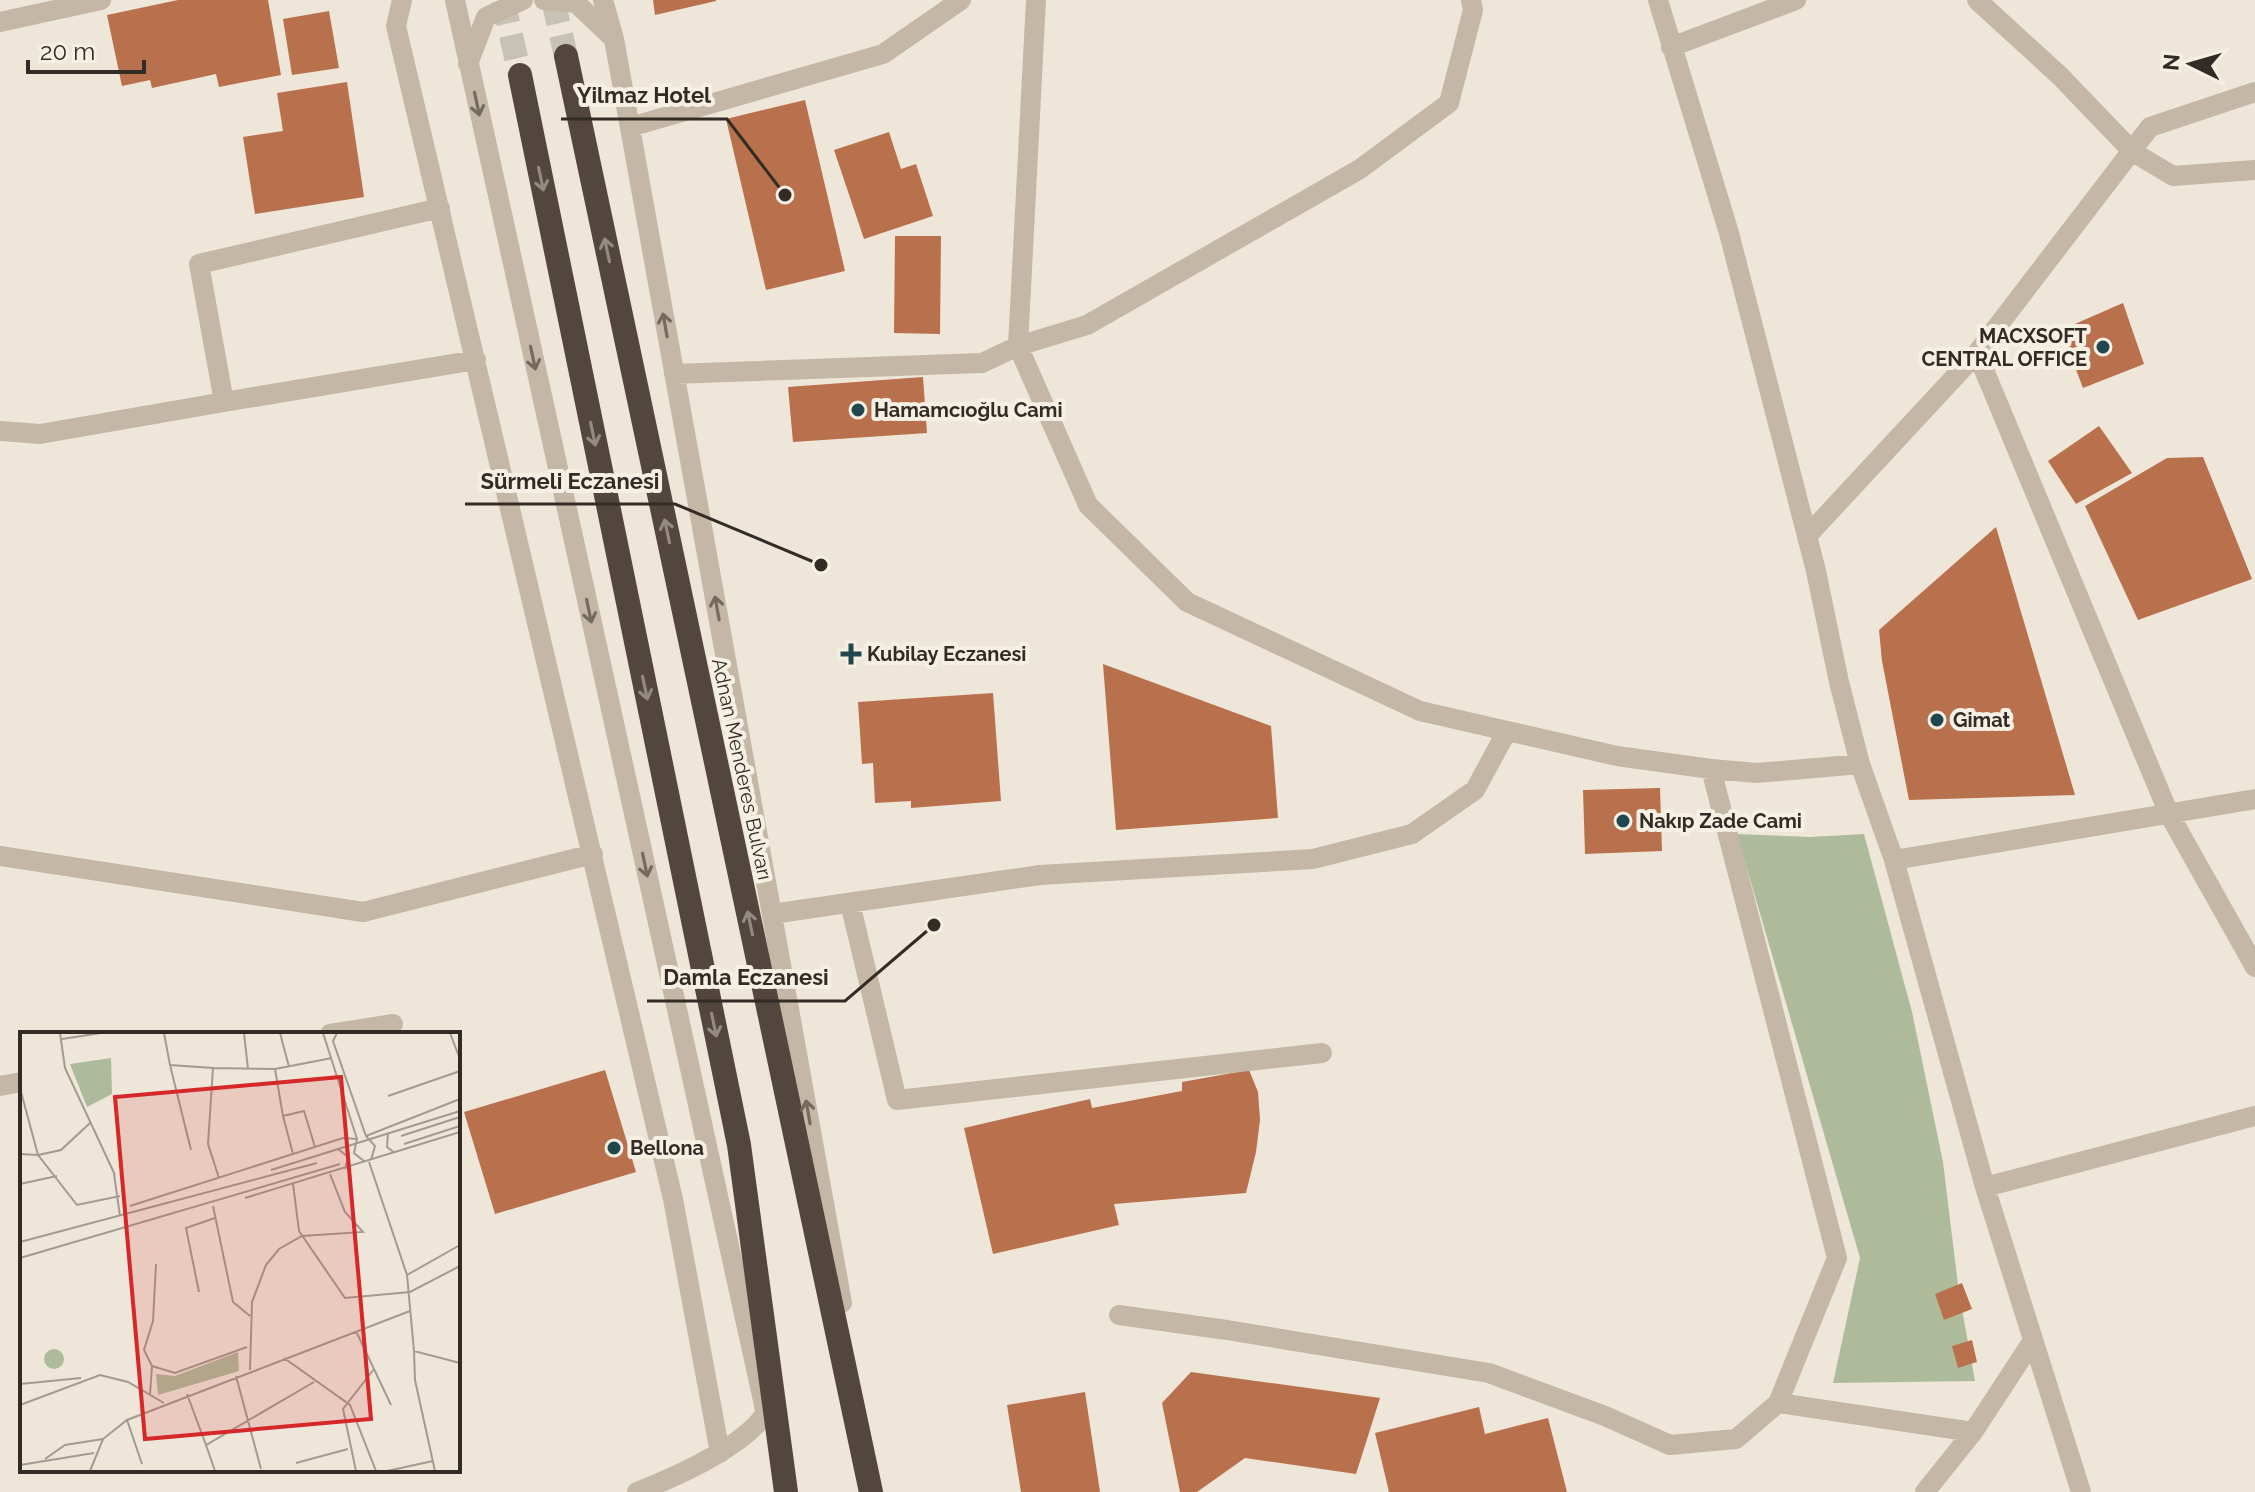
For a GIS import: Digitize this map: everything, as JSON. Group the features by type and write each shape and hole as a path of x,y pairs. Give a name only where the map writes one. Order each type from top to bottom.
{"highway":[{"name":"Adnan Menderes Bulvarı","path":"566,56 874,1492"},
{"path":"520,75 739,1145 769,1407 784,1492"}],"street":[{"path":"0,22 101,0"},
{"path":"402,0 396,26 673,1199 720,1453"},
{"path":"455,0 769,1407 720,1453 670,1480 637,1492"},
{"path":"468,64 486,17 523,0"},
{"path":"544,0 576,3 614,39"},
{"path":"603,0 614,39 630,127 874,1492"},
{"path":"630,127 883,54 961,0"},
{"path":"1036,0 1018,346 1088,505 1187,602 1420,711 1617,756 1711,769 1757,773 1860,764"},
{"path":"674,374 982,363 1018,346 1087,325 1360,169 1449,103 1473,10 1471,0"},
{"path":"1658,0 1729,233 1807,536 1860,764 1894,860 1985,1187 2081,1492"},
{"path":"1671,47 1796,0"},
{"path":"1977,0 2060,76 2133,152 2173,176 2255,170"},
{"path":"1807,536 1977,353 2150,127 2255,92"},
{"path":"224,402 199,264 440,208"},
{"path":"1977,353 2169,814 2255,967"},
{"path":"0,431 40,434 476,360"},
{"path":"772,914 1040,875 1313,859 1412,834 1475,790 1507,731"},
{"path":"1119,1315 1489,1373 1605,1416 1670,1445 1736,1439 1778,1403 1837,1258 1711,769"},
{"path":"1894,860 2255,799"},
{"path":"0,856 363,912 593,854"},
{"path":"850,903 897,1100 1322,1053"},
{"path":"343,1032 393,1024"},
{"path":"0,1086 20,1082"},
{"path":"1985,1187 2255,1116"},
{"path":"1925,1492 1973,1432 2032,1342"},
{"path":"1778,1403 1973,1432"}],"green space":[{"path":"1737,834 1810,837 1864,834 1912,1012 1943,1162 1959,1293 1975,1381 1833,1383 1860,1258"}],"building":[{"path":"178,0 268,0 281,75 219,87 216,74 152,88 150,80 122,86 107,15"},
{"path":"653,0 716,0 716,1 655,15"},
{"path":"329,11 339,68 292,75 283,19"},
{"path":"347,82 364,197 255,214 243,137 283,131 277,93"},
{"path":"805,100 845,271 766,290 726,119"},
{"path":"889,132 901,169 916,164 933,216 864,239 834,150"},
{"path":"895,236 941,236 940,334 894,333"},
{"name":"MACXSOFT CENTRAL OFFICE","path":"2123,303 2144,364 2083,388 2061,330"},
{"name":"Hamamcıoğlu Cami","path":"923,377 927,433 793,442 788,387"},
{"path":"2099,426 2132,473 2076,504 2048,461"},
{"path":"2203,457 2252,579 2138,620 2085,506 2167,458"},
{"path":"1996,527 2075,795 1909,800 1882,661 1879,630"},
{"path":"1103,664 1271,726 1278,818 1116,830"},
{"path":"993,693 1001,801 911,808 911,801 875,803 873,763 862,764 858,702"},
{"name":"Nakıp Zade Cami","path":"1660,788 1662,851 1585,854 1583,790"},
{"path":"605,1070 636,1172 495,1214 464,1112"},
{"path":"1249,1070 1258,1092 1260,1120 1246,1193 1114,1204 1119,1225 993,1254 964,1128 1090,1099 1092,1108 1182,1091 1182,1082"},
{"path":"1962,1283 1972,1309 1944,1320 1935,1294"},
{"path":"1972,1340 1977,1362 1958,1368 1952,1346"},
{"path":"1191,1372 1380,1398 1356,1474 1245,1458 1197,1492 1180,1492 1162,1403"},
{"path":"1085,1392 1100,1492 1021,1492 1007,1405"},
{"path":"1479,1407 1485,1434 1548,1418 1567,1492 1389,1492 1375,1433"}],"tunnel":[{"path":"503,0 520,75"},
{"path":"553,0 566,56"}],"place":[{"name":"Yilmaz Hotel","path":"785,195"},
{"name":"MACXSOFT CENTRAL OFFICE","path":"2103,347"},
{"name":"Hamamcıoğlu Cami","path":"858,410"},
{"name":"Sürmeli Eczanesi","path":"821,565"},
{"name":"Kubilay Eczanesi","path":"851,654"},
{"name":"Gimat","path":"1937,720"},
{"name":"Nakıp Zade Cami","path":"1623,821"},
{"name":"Damla Eczanesi","path":"934,925"},
{"name":"Bellona","path":"614,1148"}]}
